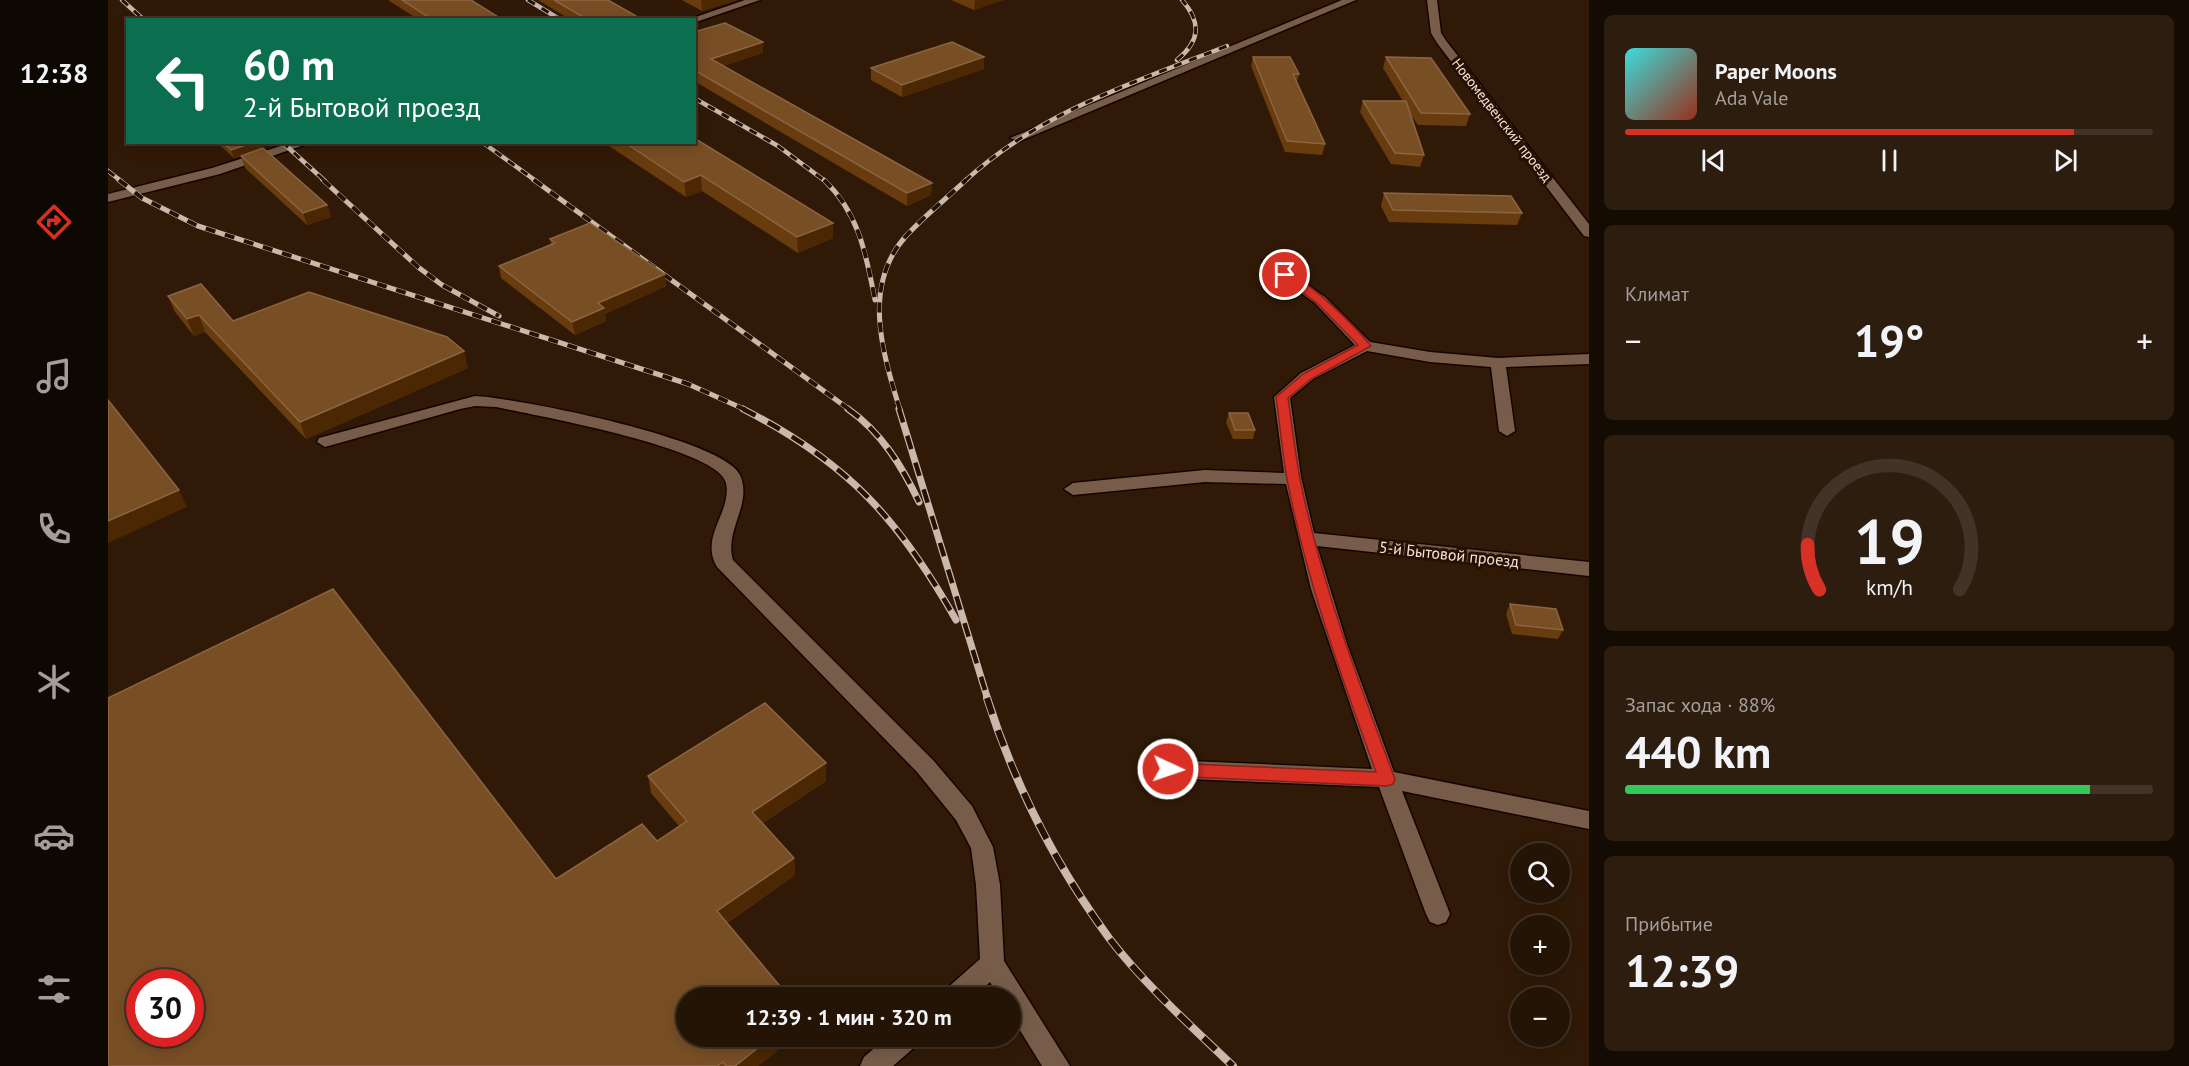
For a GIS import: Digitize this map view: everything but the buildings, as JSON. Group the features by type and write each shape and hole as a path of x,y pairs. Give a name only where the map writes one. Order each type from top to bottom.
{"street":[{"path":"696,19 755,0"},
{"path":"1016,138 1351,0"},
{"name":"Новомедвенский проезд","path":"1432,0 1436,33 1442,43 1589,233"},
{"path":"108,198 216,171 301,144"},
{"path":"1571,209 1589,210"},
{"path":"1268,263 1320,300 1365,346 1430,357 1498,363 1589,359"},
{"path":"1365,346 1307,376 1282,397 1294,479 1308,539 1344,662 1438,914"},
{"path":"1498,363 1507,431"},
{"path":"325,442 457,405 475,401 496,402 675,444 711,458 730,472 736,494 720,543 724,562 925,766 964,813 982,847 988,885 992,964 1057,1066"},
{"path":"1073,489 1205,476 1294,479"},
{"name":"5-й Бытовой проезд","path":"1308,539 1589,569"},
{"path":"1168,769 1387,779 1589,820"},
{"path":"966,987 992,964"},
{"path":"873,1066 895,1047"}],"railway":[{"path":"122,0 142,18"},
{"path":"528,0 558,18"},
{"path":"1177,60 1190,46 1196,32 1193,16 1182,0"},
{"path":"965,181 993,157 1056,118 1123,87 1227,46"},
{"path":"696,99 778,146 825,181"},
{"path":"284,144 325,181"},
{"path":"485,144 536,181"},
{"path":"108,171 121,181"},
{"path":"119,180 142,198 198,226 688,384 746,410"},
{"path":"323,180 418,267 442,285 499,316"},
{"path":"534,180 850,410"},
{"path":"900,410 887,366 880,321 880,298 884,276 892,256 906,236 966,180"},
{"path":"825,181 836,193 853,220 864,251 875,300"},
{"path":"743,409 812,450 841,472 867,497 913,552 956,620"},
{"path":"848,409 871,428 890,451 919,502"},
{"path":"899,409 988,700"},
{"path":"987,698 1023,792 1054,853 1090,911 1138,972 1233,1066"}],"route":[{"path":"1168,769 1387,779 1344,662 1316,569 1294,479 1282,397 1307,376 1365,346 1320,300 1285,275"}]}
